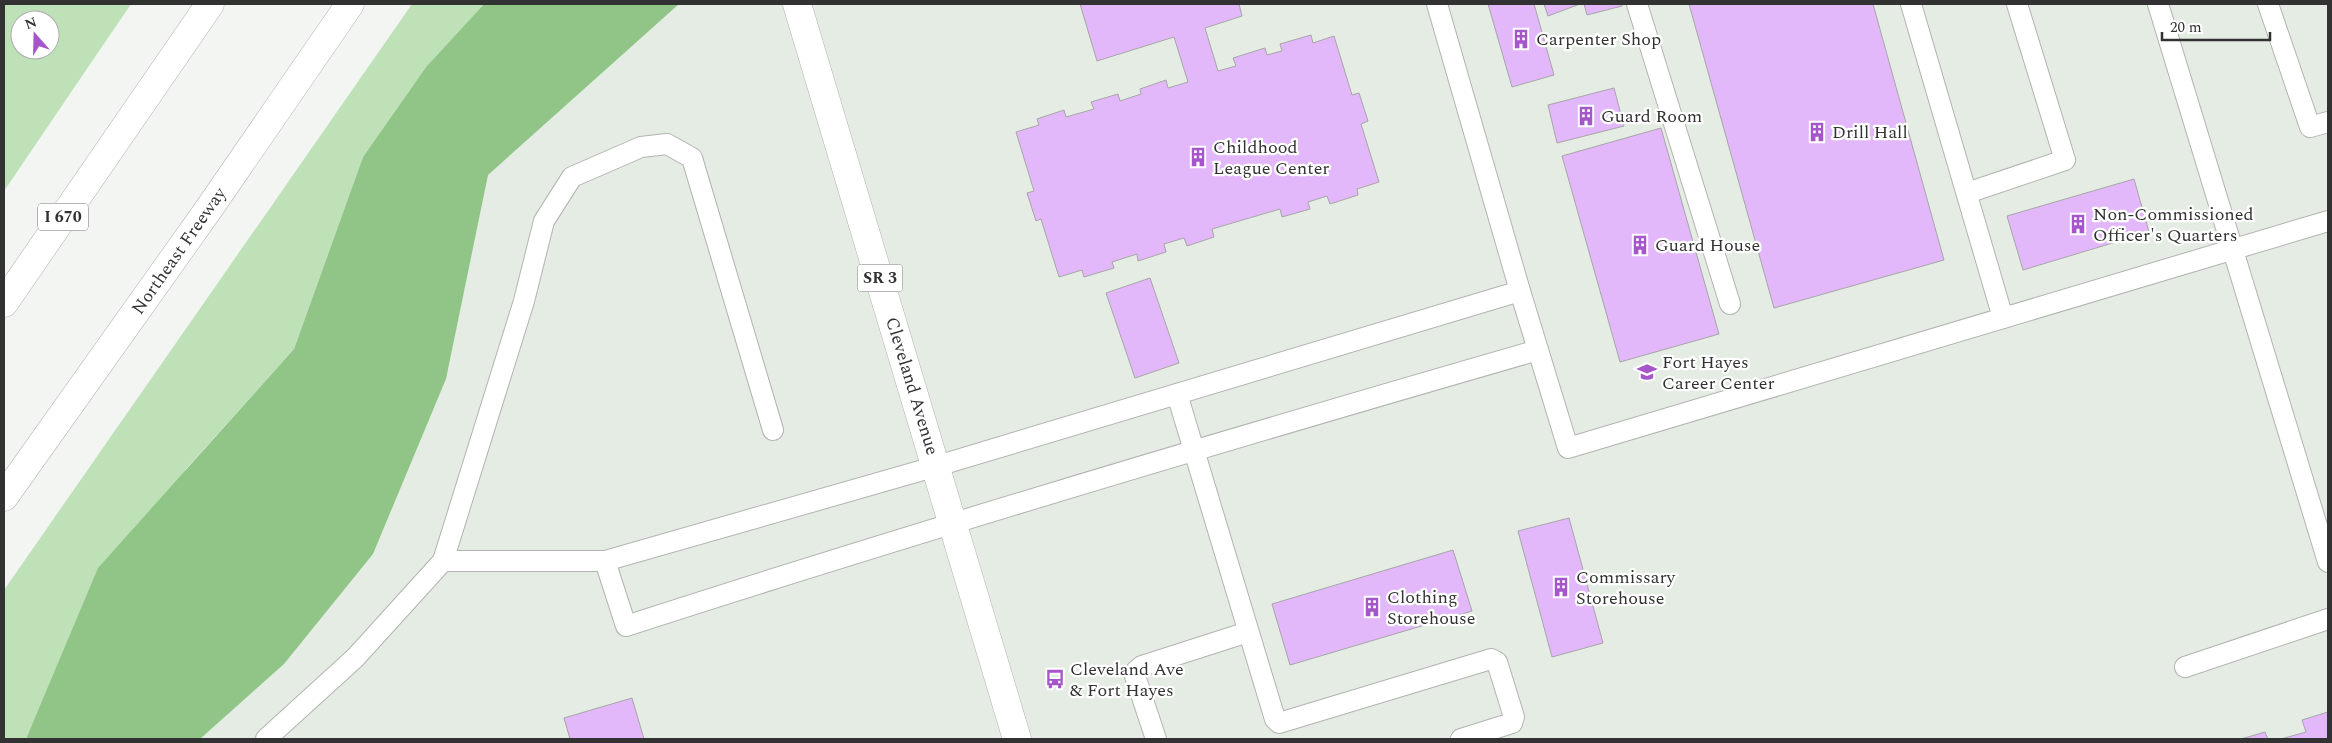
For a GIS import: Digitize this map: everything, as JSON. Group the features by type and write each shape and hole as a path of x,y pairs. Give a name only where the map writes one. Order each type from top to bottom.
{"main road":[{"name":"I 670","path":"4,303 210,4"},
{"name":"Northeast Freeway","path":"4,496 208,210 350,4"},
{"name":"Cleveland Avenue","path":"797,4 1017,739"}],"lane":[{"path":"1437,4 1520,291 1568,448 2328,221"},
{"path":"1637,4 1730,304"},
{"path":"1910,4 2003,318"},
{"path":"1967,193 2065,160 2017,4"},
{"path":"2158,4 2328,562"},
{"path":"2268,4 2310,127 2328,122"},
{"path":"266,739 355,658 442,561 524,301 544,221 572,177 641,148 667,144 692,158 773,430"},
{"path":"442,561 606,561 936,466 1520,291"},
{"path":"606,561 626,626 953,522 1193,449 1538,350"},
{"path":"1177,394 1274,719 1281,731 1491,659 1498,662 1514,717 1512,723 1461,739"},
{"path":"2185,667 2328,619"},
{"path":"1156,739 1135,676 1136,670 1142,666 1248,632"}],"shaded area":[{"name":"Fort Hayes Career Center","path":"679,4 2328,4 2328,739 200,739 284,664 373,554 446,379 487,175"}],"green space":[{"path":"4,4 131,4 4,191"},
{"path":"412,4 484,4 426,67 363,157 294,349 186,469 48,689 26,739 4,739 4,590"},
{"path":"484,4 679,4 488,175 446,379 373,554 284,664 200,739 26,739 98,568 294,349 363,157 426,67"}],"building":[{"name":"Childhood League Center","path":"1080,4 1239,4 1242,16 1205,28 1218,71 1236,66 1233,58 1265,48 1267,55 1282,51 1280,44 1311,35 1313,43 1334,36 1352,95 1359,93 1368,121 1361,124 1379,182 1357,189 1358,195 1330,204 1327,196 1308,202 1310,209 1282,217 1280,209 1212,229 1214,237 1187,246 1184,238 1164,244 1166,252 1138,261 1137,254 1112,262 1114,268 1084,277 1082,270 1059,277 1041,219 1036,221 1027,193 1034,191 1016,132 1039,125 1037,119 1064,110 1066,117 1094,109 1091,102 1118,94 1120,101 1141,94 1140,89 1166,80 1168,88 1188,82 1174,37 1097,61"},
{"name":"Carpenter Shop","path":"1488,4 1534,4 1554,75 1512,87"},
{"path":"1544,4 1580,4 1548,16"},
{"path":"1584,4 1622,4 1622,6 1587,15"},
{"name":"Drill Hall","path":"1689,4 1873,4 1944,260 1774,308"},
{"name":"Guard Room","path":"1614,88 1624,126 1557,143 1548,105"},
{"name":"Guard House","path":"1661,128 1719,334 1620,362 1562,156"},
{"name":"Non-Commissioned Officer's Quarters","path":"2134,179 2149,232 2023,270 2007,216"},
{"path":"1150,278 1179,363 1135,378 1106,293"},
{"name":"Commissary Storehouse","path":"1569,518 1603,643 1552,657 1518,531"},
{"name":"Clothing Storehouse","path":"1453,550 1472,611 1290,665 1272,604"},
{"path":"632,698 644,739 570,739 564,718"},
{"path":"2328,712 2328,739 2281,739 2306,732 2302,720"},
{"path":"2265,732 2268,739 2241,739"}],"place":[{"name":"Carpenter Shop","path":"1521,39"},
{"name":"Guard Room","path":"1586,116"},
{"name":"Drill Hall","path":"1817,132"},
{"name":"Childhood League Center","path":"1198,157"},
{"name":"Non-Commissioned Officer's Quarters","path":"2078,224"},
{"name":"Guard House","path":"1640,245"},
{"name":"Fort Hayes Career Center","path":"1647,372"},
{"name":"Commissary Storehouse","path":"1561,587"},
{"name":"Clothing Storehouse","path":"1372,607"},
{"name":"Cleveland Ave & Fort Hayes","path":"1055,679"}]}
